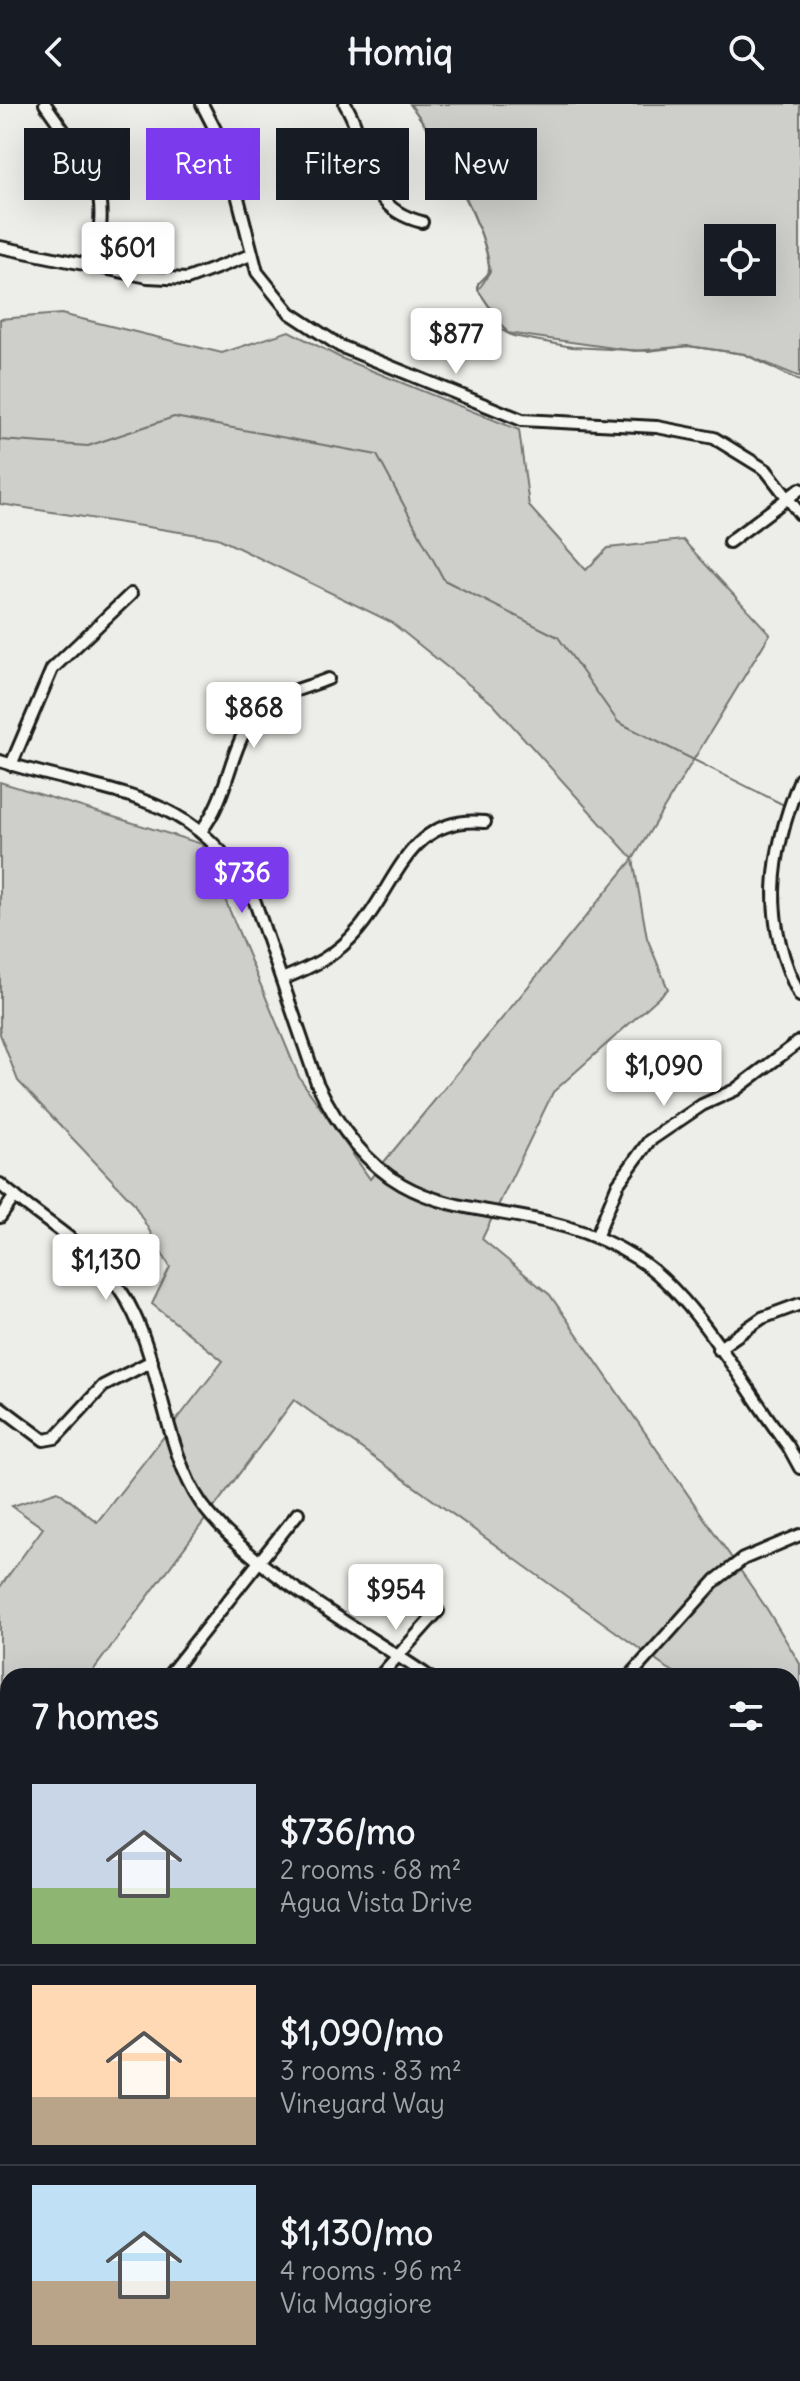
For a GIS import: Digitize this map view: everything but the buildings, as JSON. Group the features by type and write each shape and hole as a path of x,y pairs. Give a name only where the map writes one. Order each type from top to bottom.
{"street":[{"path":"45,104 98,187 103,227 93,267"},
{"path":"202,104 226,151 257,272 282,305 312,331 340,346 522,420 657,427 702,433 748,455 790,497 800,514"},
{"path":"345,104 378,193 399,213 422,222"},
{"path":"0,247 148,277 187,279 251,255"},
{"path":"729,542 800,489"},
{"path":"11,765 52,669 131,594"},
{"path":"201,831 221,802 238,745 252,720 279,697 328,679"},
{"path":"0,761 147,800 179,815 201,831 232,863 248,888 317,1083 330,1112 355,1146 382,1171 413,1190 455,1207 597,1235 665,1280 718,1349 800,1468"},
{"path":"800,779 782,825 773,880 780,943 800,996"},
{"path":"282,979 326,959 351,938 406,856 425,838 457,823 485,822"},
{"path":"597,1235 618,1184 649,1141 694,1109 735,1090 800,1041"},
{"path":"0,1184 76,1240 102,1267 133,1311 152,1361 180,1458 193,1490 215,1520 261,1563 416,1668"},
{"path":"0,1217 15,1196"},
{"path":"718,1349 762,1318 800,1304"},
{"path":"0,1407 44,1440 55,1438 103,1386 152,1361"},
{"path":"174,1668 192,1642 261,1563 298,1513"},
{"path":"637,1668 716,1580 743,1559 800,1535"},
{"path":"386,1668 438,1611"}],"shaded area":[{"path":"410,104 800,104 800,377 744,354 688,346 635,351 507,333 478,290 487,277 487,252 466,200 537,200 537,128 426,128"},
{"path":"61,314 222,353 289,331 343,359 519,430 529,506 586,570 608,548 683,540 770,634 633,859 493,704 391,622 218,538 0,504 0,319"},
{"path":"0,782 202,844 299,1077 370,1179 633,859 647,938 668,989 553,1092 482,1239 550,1295 767,1609 800,1668 667,1668 294,1400 95,1668 0,1668 0,1587 43,1528 12,1506 58,1491 97,1522 223,1361 152,1304 170,1267 133,1202 18,1081 0,1034"}],"waterway":[{"path":"410,104 448,162 470,206 490,272 478,284 478,290 507,332"},
{"path":"463,323 466,316 479,318 513,336 572,347 648,351 688,346 744,354 800,381"},
{"path":"0,440 88,446 174,417 377,455 444,580 558,637 618,722 784,805"}]}
